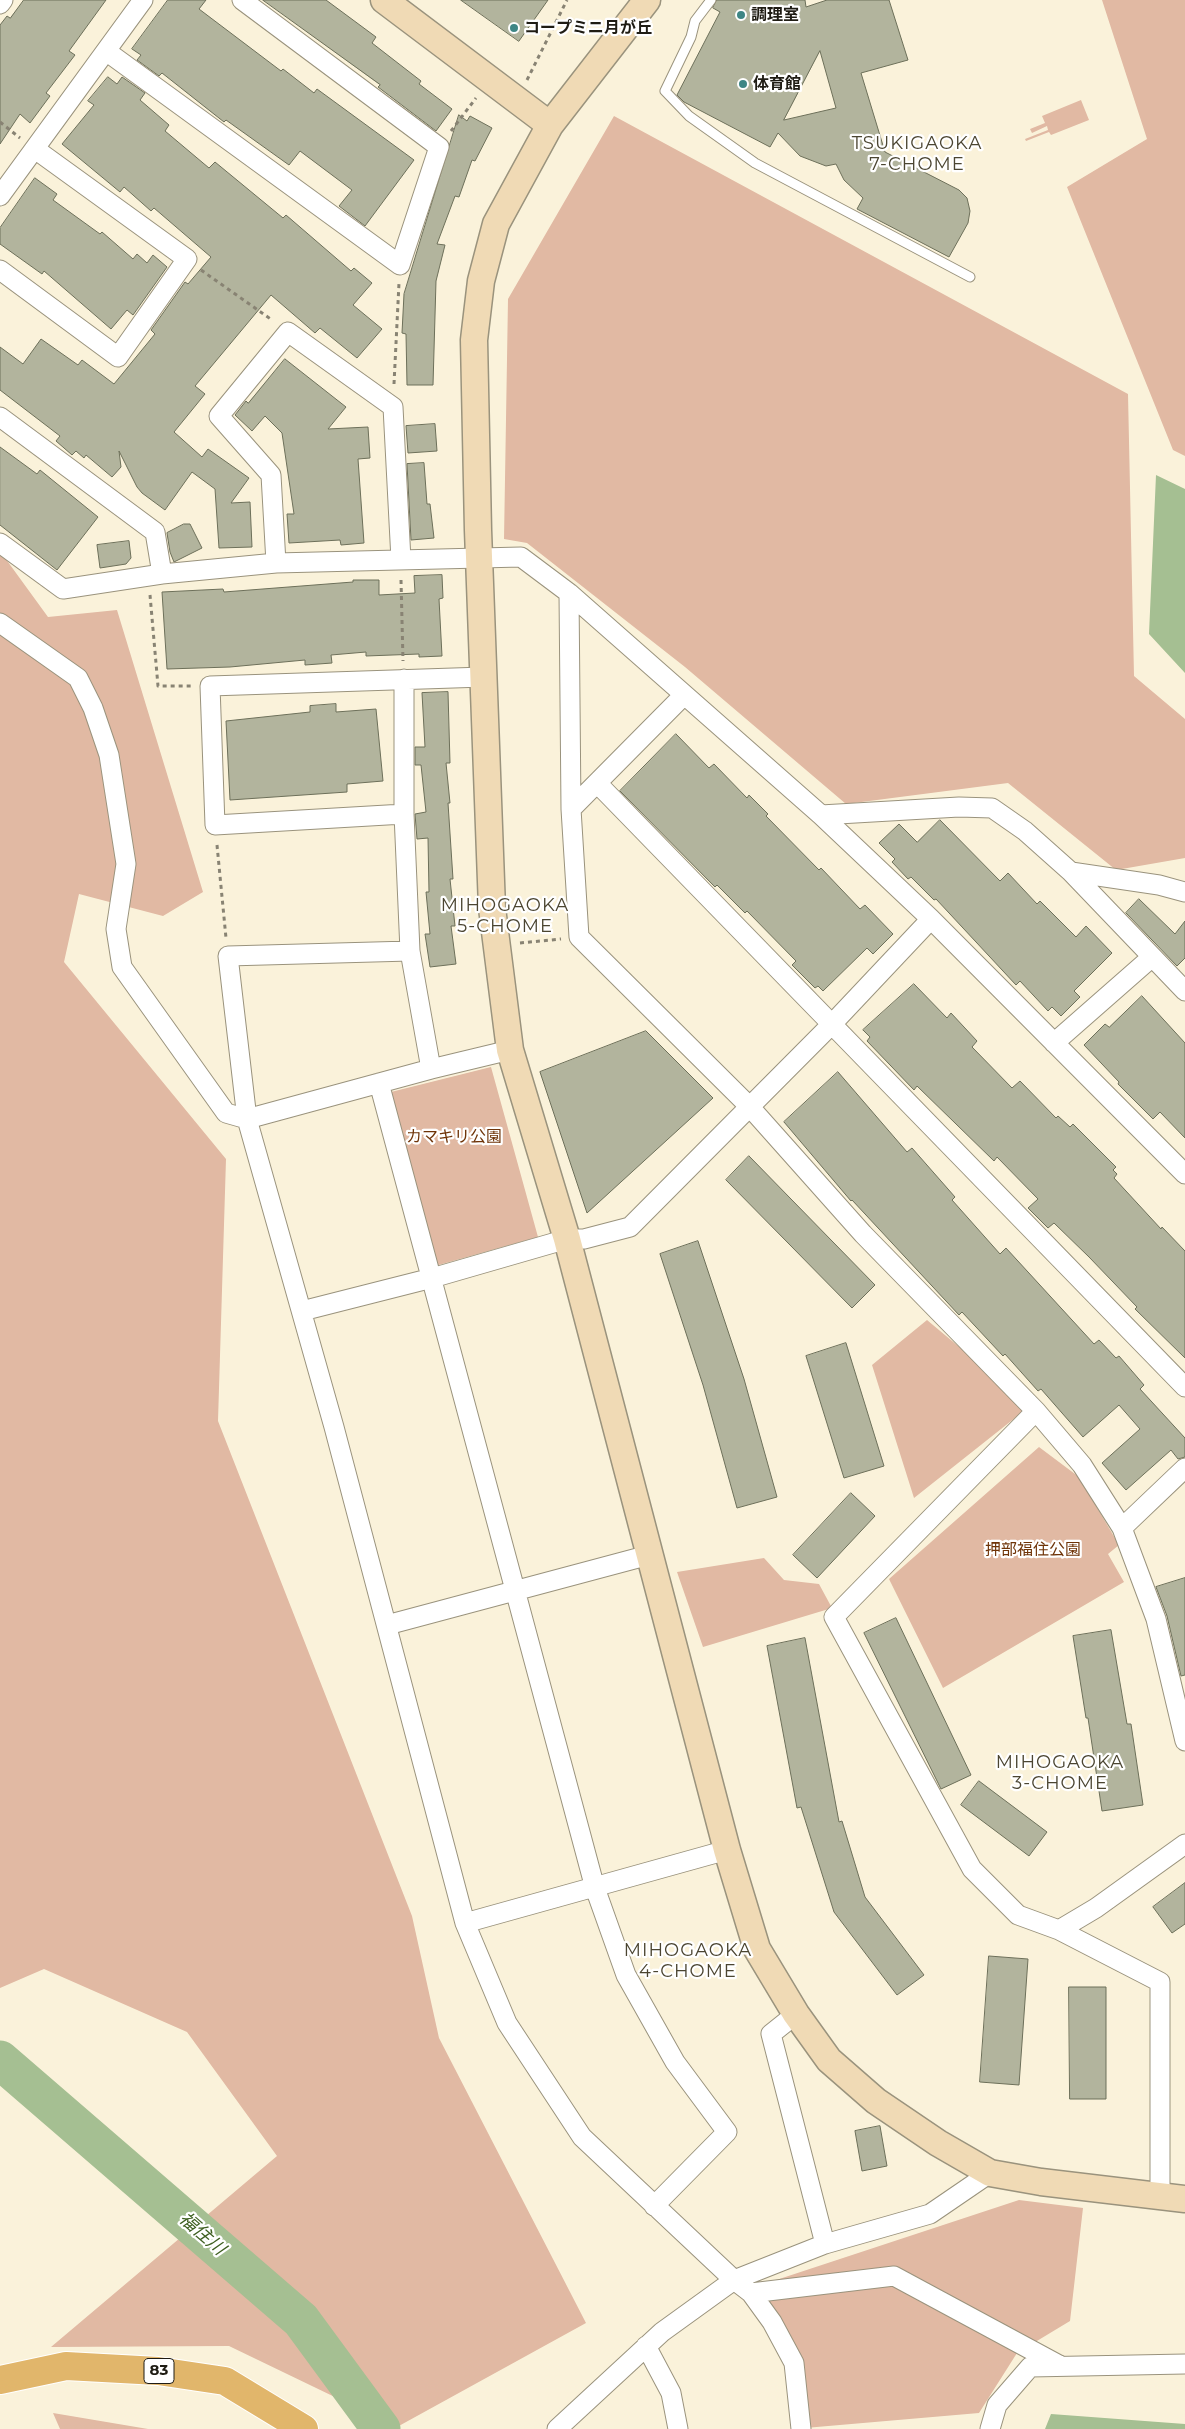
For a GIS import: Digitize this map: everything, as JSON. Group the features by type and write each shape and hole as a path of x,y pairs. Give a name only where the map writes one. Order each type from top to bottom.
{"main road":[{"name":"83","path":"0,2380 66,2366 158,2371 225,2380 304,2429"}],"street":[{"path":"0,4 3,0"},
{"path":"0,196 143,0"},
{"path":"106,51 400,265 439,147 242,0"},
{"path":"384,0 550,125"},
{"path":"646,0 550,125 496,224 481,281 474,340 479,558 492,908 510,1050 567,1239 727,1850 757,1949 796,2014 829,2060 876,2101 938,2143 990,2172 1041,2182 1173,2198 1160,1982 1059,1930 1018,1915 972,1869 834,1617 1036,1411"},
{"path":"0,270 118,357 187,260 35,149"},
{"path":"276,563 271,475 219,416 288,332 393,407 401,560"},
{"path":"0,418 155,532 156,575"},
{"path":"0,542 63,589 156,575 276,563 521,557 569,593 821,815 931,919 1185,1174"},
{"path":"569,593 571,809 579,937 749,1106 863,1234 1036,1411 1082,1465 1122,1528 1156,1619 1185,1741"},
{"path":"0,623 78,678 93,708 109,755 126,864 116,929 122,967 226,1113 247,1119 431,1069 510,1050"},
{"path":"404,814 215,825 210,686 484,677"},
{"path":"404,680 404,814 410,951 431,1069"},
{"path":"571,809 684,695"},
{"path":"598,783 1185,1387"},
{"path":"821,815 960,807 992,808 1025,831 1071,872 1185,992"},
{"path":"1071,872 1159,885 1185,892"},
{"path":"302,1310 432,1278 567,1239 584,1240 630,1227 832,1024 931,919"},
{"path":"410,951 228,956 247,1119 302,1310 465,1923 508,2023 582,2137 734,2280 751,2293 772,2322 794,2363 802,2429"},
{"path":"1054,1043 1152,957"},
{"path":"379,1083 595,1888 626,1975 675,2062 727,2132 654,2206"},
{"path":"1122,1528 1185,1468"},
{"path":"387,1626 649,1555"},
{"path":"1059,1930 1096,1908 1185,1844"},
{"path":"465,1923 727,1850"},
{"path":"796,2014 771,2034 825,2244"},
{"path":"557,2429 662,2332 734,2280 825,2244 930,2214 990,2172"},
{"path":"751,2293 894,2276 1061,2366"},
{"path":"646,2346 671,2393 678,2429"},
{"path":"990,2429 997,2405 1030,2367 1185,2364"}],"lane":[{"path":"711,0 695,21 691,37 665,91 689,116 754,163 970,277"}],"path":[{"path":"525,85 567,0"},
{"path":"439,147 480,92"},
{"path":"187,260 288,332"},
{"path":"393,407 400,265"},
{"path":"401,560 404,680"},
{"path":"156,575 158,686 210,686"},
{"path":"215,825 228,956"},
{"path":"512,944 579,937"}],"green space":[{"path":"1102,0 1185,0 1185,456 1173,450 1067,187 1147,139"},
{"path":"1081,100 1089,120 1051,135 1049,132 1026,141 1025,139 1048,130 1047,126 1032,133 1030,129 1045,123 1042,116"},
{"path":"614,116 1128,394 1134,676 1185,719 1185,858 1116,870 1008,783 846,804 685,667 527,543 504,539 508,299"},
{"path":"0,551 48,617 117,610 203,892 163,916 79,894 64,962 226,1159 218,1421 412,1916 439,2038 586,2323 397,2427 229,2346 51,2347 277,2156 187,2032 44,1969 0,1988"},
{"name":"カマキリ公園","path":"491,1067 538,1237 435,1266 383,1094"},
{"path":"927,1320 976,1361 1025,1410 914,1498 872,1365"},
{"name":"押部福住公園","path":"1039,1447 1079,1477 1119,1545 1108,1554 1124,1582 943,1688 889,1579"},
{"path":"764,1558 784,1580 819,1584 832,1608 703,1647 677,1572"},
{"path":"1019,2200 1083,2208 1070,2321 1017,2353 979,2413 805,2428 796,2350 755,2287"},
{"path":"53,2413 148,2429 60,2429"}],"shaded area":[{"path":"1156,475 1185,489 1185,673 1149,634"},
{"path":"1051,2414 1185,2424 1185,2429 1045,2429"}],"building":[{"path":"24,0 106,0 69,51 75,55 46,93 50,96 30,123 20,114 0,144 0,25 7,16 10,18"},
{"path":"168,0 206,0 199,9 281,71 283,69 314,93 317,89 414,160 365,226 339,206 352,190 300,151 289,165 226,120 224,122 162,73 159,76 137,60 141,55 132,49"},
{"path":"263,0 326,0 376,37 372,43 421,81 419,84 452,109 436,131 378,87 380,85"},
{"name":"コープミニ月が丘","path":"461,0 548,0 519,41"},
{"path":"717,0 805,0 806,7 827,0 889,0 908,60 861,73 885,152 959,190 967,198 970,211 968,223 949,257 857,209 863,198 844,180 836,164 826,166 800,156 778,133 770,147 684,102 677,95 720,12 713,8","holes":["820,51 836,108 784,120"]},
{"path":"108,77 117,84 122,77 145,93 140,100 169,125 165,131 209,168 215,162 283,218 286,215 351,271 354,268 372,283 353,305 382,329 357,358 320,328 315,333 271,295 195,386 205,394 174,432 202,457 208,449 249,478 231,503 250,502 252,547 219,548 215,489 192,472 165,510 137,487 119,451 121,467 112,477 86,455 84,458 76,451 72,455 56,441 60,436 0,390 0,347 23,364 41,339 78,365 82,360 114,384 155,334 151,330 185,282 188,284 211,257 154,208 151,211 124,187 120,192 62,144 94,105 88,101"},
{"path":"459,115 467,121 470,116 492,128 475,161 472,160 459,197 455,196 437,244 445,245 436,281 433,385 407,385 406,334 402,333 404,294"},
{"path":"35,178 57,194 53,200 100,234 102,232 133,259 137,254 147,263 153,255 167,267 133,315 127,310 111,329 44,271 42,274 0,244 0,228"},
{"path":"285,359 346,407 328,429 368,427 370,458 358,459 364,543 341,545 340,540 289,543 287,514 294,514 282,433 265,416 252,431 235,415 246,401 248,403"},
{"path":"435,424 437,451 408,453 406,426"},
{"path":"0,447 37,474 40,470 98,517 57,570 0,525"},
{"path":"424,463 427,504 430,504 434,538 411,540 407,464"},
{"path":"184,524 190,524 202,548 174,562 170,552 167,533"},
{"path":"129,541 131,558 126,564 100,568 97,545"},
{"path":"442,575 443,598 439,599 442,656 419,657 419,654 366,656 366,652 331,655 332,663 305,665 305,660 230,667 167,669 162,592 223,589 224,592 353,582 353,580 379,580 379,595 415,593 414,576"},
{"path":"448,692 450,763 446,763 450,803 448,803 453,879 450,879 455,926 451,926 456,964 430,967 425,934 430,934 426,892 429,892 428,838 417,839 415,814 426,812 421,765 415,765 415,747 425,747 422,693"},
{"path":"336,704 336,712 376,709 383,781 347,784 347,792 230,800 226,721 310,712 310,706"},
{"path":"676,734 709,768 714,764 747,798 749,795 768,814 766,816 819,870 821,868 860,909 865,905 893,934 873,954 867,948 823,991 818,986 815,988 792,965 796,961 747,911 745,913 717,885 715,887 620,791"},
{"path":"940,820 1000,881 1008,873 1037,904 1040,901 1076,937 1086,926 1112,953 1074,991 1080,997 1061,1016 1052,1007 1048,1011 1020,981 1016,985 936,899 934,900 911,877 908,879 892,862 895,859 879,843 899,824 917,842"},
{"path":"1139,899 1175,934 1185,921 1185,958 1177,966 1126,913"},
{"path":"914,984 947,1018 951,1013 977,1041 972,1047 1012,1088 1020,1081 1056,1118 1058,1116 1070,1127 1073,1124 1116,1167 1113,1170 1117,1174 1114,1178 1161,1229 1162,1227 1185,1251 1185,1358 1135,1309 1137,1307 1054,1223 1048,1228 1028,1208 1038,1199 997,1157 994,1161 917,1086 914,1090 867,1041 870,1037 863,1030"},
{"path":"1142,996 1185,1043 1185,1138 1160,1112 1153,1119 1118,1084 1119,1082 1084,1045 1105,1024 1109,1027"},
{"path":"646,1031 713,1098 587,1213 540,1072"},
{"path":"838,1072 907,1152 912,1148 955,1197 952,1200 1000,1254 1006,1248 1094,1344 1099,1340 1116,1358 1119,1356 1144,1385 1140,1389 1185,1438 1185,1457 1178,1459 1171,1450 1126,1490 1102,1463 1140,1429 1119,1405 1083,1437 1041,1389 1038,1391 1005,1354 1003,1356 962,1312 959,1315 851,1201 784,1122"},
{"path":"749,1156 875,1285 852,1308 726,1180"},
{"path":"698,1241 744,1379 777,1497 737,1508 703,1385 660,1254"},
{"path":"846,1343 884,1466 844,1478 806,1356"},
{"path":"851,1493 875,1516 817,1578 793,1555"},
{"path":"1185,1578 1185,1675 1181,1676 1167,1616 1156,1587"},
{"path":"896,1618 971,1775 941,1789 864,1633"},
{"path":"1111,1630 1127,1724 1131,1724 1143,1805 1102,1811 1073,1636"},
{"path":"805,1638 839,1822 842,1821 865,1897 924,1975 897,1995 834,1912 801,1807 797,1808 767,1646"},
{"path":"979,1781 1047,1832 1029,1856 961,1805"},
{"path":"1185,1883 1185,1924 1172,1933 1153,1907"},
{"path":"989,1956 1028,1959 1019,2085 980,2082"},
{"path":"1069,1987 1106,1987 1106,2099 1070,2099"},
{"path":"880,2126 887,2166 862,2171 855,2131"}],"waterway":[{"name":"福住川","path":"0,2060 301,2320 381,2429"}],"place":[{"name":"調理室","path":"741,15"},
{"name":"コープミニ月が丘","path":"514,28"},
{"name":"体育館","path":"743,84"}],"district":[{"name":"TSUKIGAOKA 7-CHOME","path":"917,154"},
{"name":"MIHOGAOKA 5-CHOME","path":"505,916"},
{"name":"MIHOGAOKA 3-CHOME","path":"1060,1774"},
{"name":"MIHOGAOKA 4-CHOME","path":"688,1961"}]}
